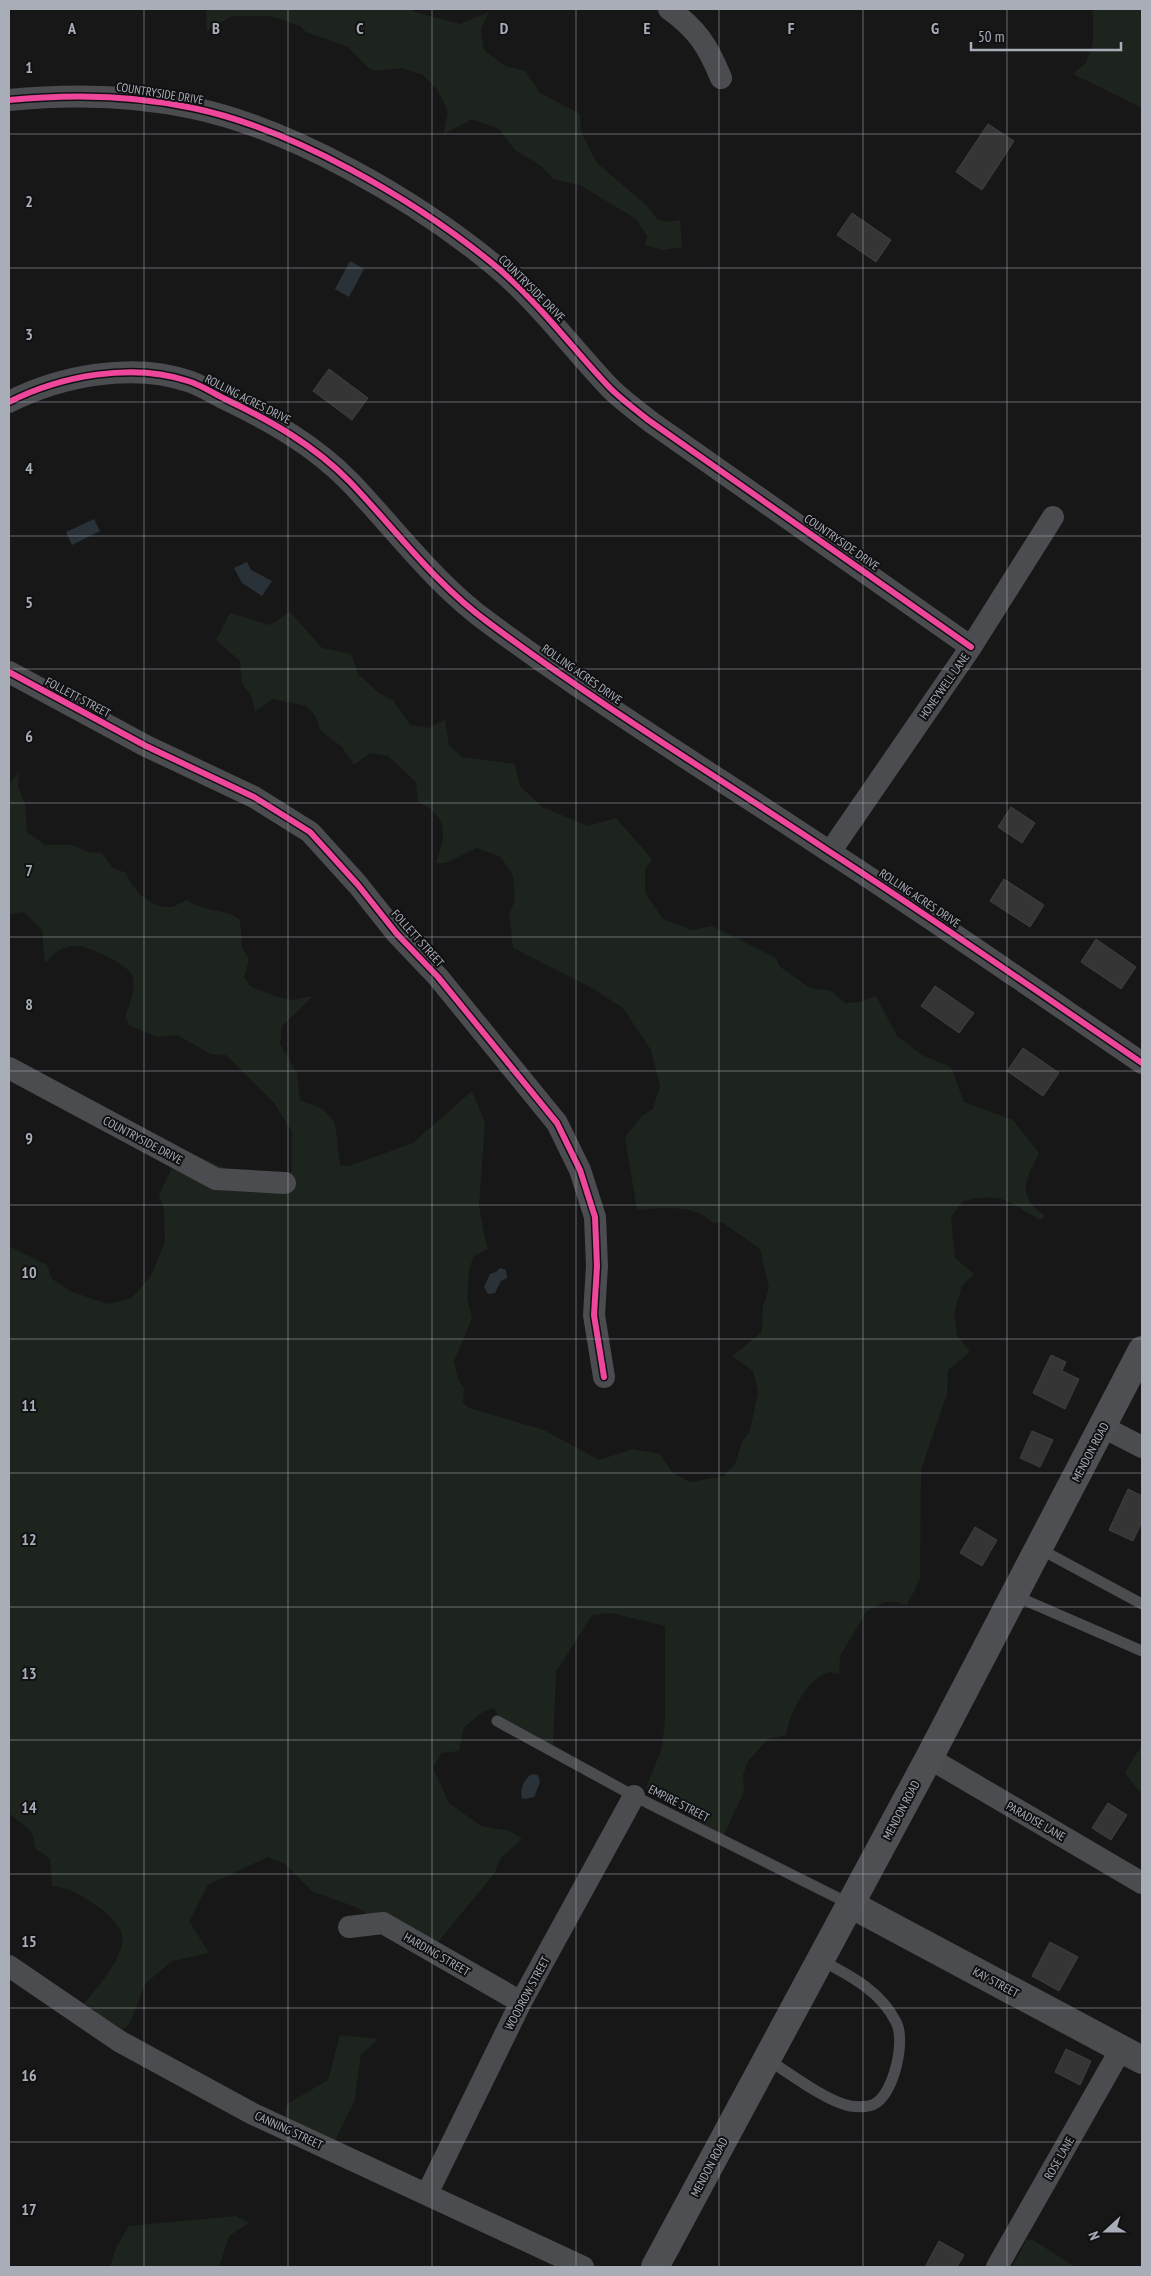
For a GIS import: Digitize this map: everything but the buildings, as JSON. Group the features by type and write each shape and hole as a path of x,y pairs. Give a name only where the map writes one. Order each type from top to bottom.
{"main road":[{"name":"MENDON ROAD","path":"655,2267 929,1758 1142,1350"}],"street":[{"path":"669,9 688,22 702,38 721,78"},
{"name":"COUNTRYSIDE DRIVE","path":"9,100 44,96 117,96 194,108 258,126 368,180 441,225 494,265 540,309 612,389 651,422 971,647"},
{"name":"ROLLING ACRES DRIVE","path":"9,402 27,393 72,380 112,374 148,372 189,381 266,418 308,445 347,479 449,591 487,622 699,768 830,852 1142,1063"},
{"name":"HONEYWELL LANE","path":"830,852 971,647 1053,517"},
{"name":"FOLLETT STREET","path":"9,672 146,746 254,797 310,832 358,885 397,934 438,977 556,1123 580,1170 595,1217 597,1266 594,1315 604,1377"},
{"name":"COUNTRYSIDE DRIVE","path":"9,1068 216,1179 285,1183"},
{"path":"1103,1427 1142,1447"},
{"name":"PARADISE LANE","path":"929,1758 1142,1884"},
{"name":"WOODROW STREET","path":"428,2194 521,2002 634,1796"},
{"name":"KAY STREET","path":"850,1904 1132,2055"},
{"name":"HARDING STREET","path":"349,1927 383,1923 521,2002"},
{"name":"CANNING STREET","path":"9,1966 119,2041 253,2114 583,2267"},
{"name":"ROSE LANE","path":"997,2267 1132,2055"}],"lane":[{"path":"1038,1548 1142,1604"},
{"path":"1013,1596 1142,1651"},
{"name":"EMPIRE STREET","path":"497,1721 634,1796 850,1904"},
{"path":"767,2059 838,2103 864,2107 876,2103 885,2093 898,2062 900,2042 897,2023 874,1993 857,1980 820,1960"}],"shaded area":[{"path":"206,9 411,9 415,12 460,24 489,12 481,29 484,50 505,66 525,71 540,93 580,114 581,132 597,163 646,205 657,219 668,222 680,220 682,247 663,250 645,245 647,236 636,219 580,185 553,179 541,166 515,150 499,129 472,119 444,134 448,111 437,89 423,75 402,68 376,71 368,68 348,47 306,32 300,26 271,16 232,16 207,31"},
{"path":"1093,9 1142,9 1142,108 1073,74 1086,63 1093,44"},
{"path":"350,261 364,269 349,297 335,289"},
{"path":"94,519 100,531 72,545 66,532"},
{"path":"247,562 251,570 272,581 262,596 242,583 234,568"},
{"path":"290,612 322,648 351,654 358,674 380,694 393,700 410,725 430,728 445,719 449,745 462,757 515,764 520,786 542,807 588,826 616,818 652,859 645,870 645,893 663,919 692,930 712,926 776,958 779,966 810,988 831,991 845,1003 860,1002 876,996 897,1036 922,1055 951,1067 964,1102 1013,1120 1039,1153 1027,1179 1026,1194 1036,1208 1045,1216 1040,1220 1004,1200 976,1198 963,1201 951,1217 955,1258 974,1274 962,1286 954,1313 957,1335 970,1352 948,1370 947,1394 921,1470 920,1579 907,1605 896,1602 884,1602 866,1612 840,1656 839,1674 827,1673 812,1683 800,1699 790,1718 786,1735 768,1739 748,1761 743,1775 744,1792 723,1836 646,1788 662,1748 665,1719 665,1626 611,1613 592,1615 556,1672 553,1746 502,1724 494,1708 483,1712 464,1727 459,1751 441,1753 433,1768 449,1803 481,1826 510,1831 522,1839 501,1858 494,1874 436,1944 413,1942 356,1907 313,1892 285,1864 268,1857 208,1885 189,1921 209,1953 172,1961 145,1984 130,2023 115,2038 78,2011 100,1984 115,1961 123,1940 121,1931 114,1920 85,1898 71,1890 52,1886 50,1859 35,1848 32,1832 9,1813 9,1246 47,1265 52,1279 72,1292 108,1304 132,1298 151,1276 165,1242 164,1209 159,1195 181,1149 227,1169 290,1174 292,1169 292,1132 275,1104 226,1055 211,1054 177,1035 157,1037 129,1025 125,1016 132,996 132,975 116,961 83,947 73,946 59,950 45,963 42,930 24,912 9,914 9,785 19,771 18,787 25,804 27,832 45,845 72,845 88,852 102,853 113,868 126,873 133,886 143,897 157,905 172,907 187,900 198,906 235,917 240,920 242,947 249,960 244,977 250,986 277,997 292,1000 313,996 282,1026 280,1044 297,1073 300,1100 323,1109 335,1123 340,1165 349,1166 413,1143 472,1091 485,1123 479,1206 488,1249 473,1257 469,1271 467,1299 472,1318 454,1361 458,1379 464,1388 463,1403 469,1408 544,1430 599,1460 633,1449 660,1454 673,1473 691,1482 724,1476 735,1464 742,1442 750,1431 758,1392 753,1371 732,1356 762,1332 763,1306 769,1288 760,1249 722,1222 713,1223 696,1212 677,1208 637,1210 625,1137 642,1116 653,1109 660,1086 651,1050 623,1008 592,988 513,948 509,913 515,901 513,876 501,857 477,848 445,863 436,863 443,835 440,820 428,807 418,802 416,782 388,756 370,753 354,765 342,747 321,731 315,715 306,706 273,699 255,711 251,695 242,684 240,661 216,640 230,613 270,625"},
{"path":"500,1268 506,1270 507,1278 501,1281 495,1293 488,1294 484,1287 490,1274"},
{"path":"1142,1746 1142,1791 1139,1791 1125,1773"},
{"path":"532,1774 538,1775 540,1782 534,1797 522,1798 523,1784"},
{"path":"340,2035 378,2039 361,2055 354,2102 332,2147 283,2126 287,2104 328,2080"},
{"path":"236,2216 249,2223 229,2236 219,2267 110,2267 116,2248 129,2226"},
{"path":"1027,2239 1033,2240 1075,2267 1012,2267"}],"cycle path":[{"path":"9,100 78,96 148,100 193,108 231,118 271,132 351,170 390,192 462,240 509,278 539,308 610,388 651,422 971,647"},
{"path":"9,402 51,385 73,379 120,372 144,373 166,375 193,383 275,425 307,445 336,469 367,500 433,574 469,608 489,623 573,683 986,956 1142,1063"},
{"path":"9,672 146,746 254,797 310,832 358,885 397,934 438,977 557,1123 580,1170 595,1217 597,1266 594,1315 604,1377"}]}
